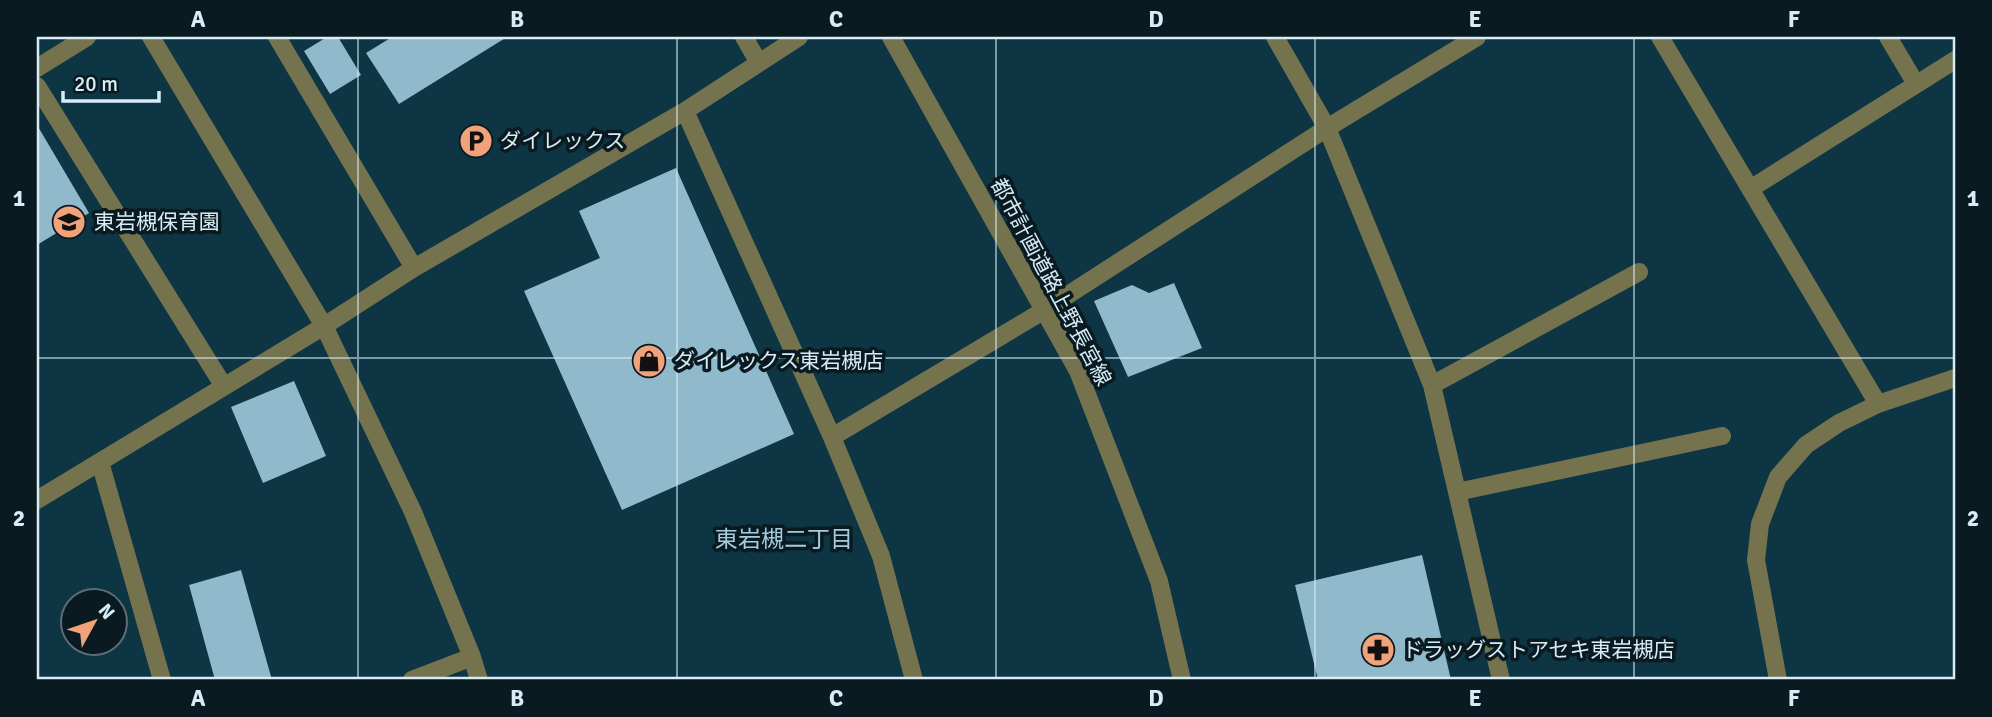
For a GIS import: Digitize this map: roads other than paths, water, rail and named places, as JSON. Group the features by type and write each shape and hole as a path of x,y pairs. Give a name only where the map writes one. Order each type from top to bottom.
{"street":[{"path":"37,68 87,37"},
{"path":"151,37 324,326 413,512 479,680"},
{"path":"277,37 414,268"},
{"path":"744,37 759,63"},
{"path":"37,500 324,326 414,268 685,111 799,37"},
{"name":"都市計画道路上野長宮線","path":"891,37 1078,371 1159,581 1182,680"},
{"path":"1275,37 1327,128 1432,385 1501,680"},
{"path":"832,437 1043,311 1327,128 1477,37"},
{"path":"1660,37 1878,404"},
{"path":"1888,37 1916,84"},
{"path":"1750,189 1955,60"},
{"path":"37,86 223,385"},
{"path":"685,111 832,437 881,556 914,680"},
{"path":"1432,385 1639,272"},
{"path":"1778,680 1756,560 1760,524 1778,477 1806,445 1839,423 1878,404 1955,378"},
{"path":"1457,492 1722,436"},
{"path":"100,463 162,680"},
{"path":"412,680 472,657"}],"place":[{"name":"ダイレックス","path":"476,141"},
{"name":"東岩槻保育園","path":"69,222"},
{"name":"ダイレックス東岩槻店","path":"649,361"},
{"name":"ドラッグストアセキ東岩槻店","path":"1378,650"}],"district":[{"name":"東岩槻二丁目","path":"784,539"}]}
